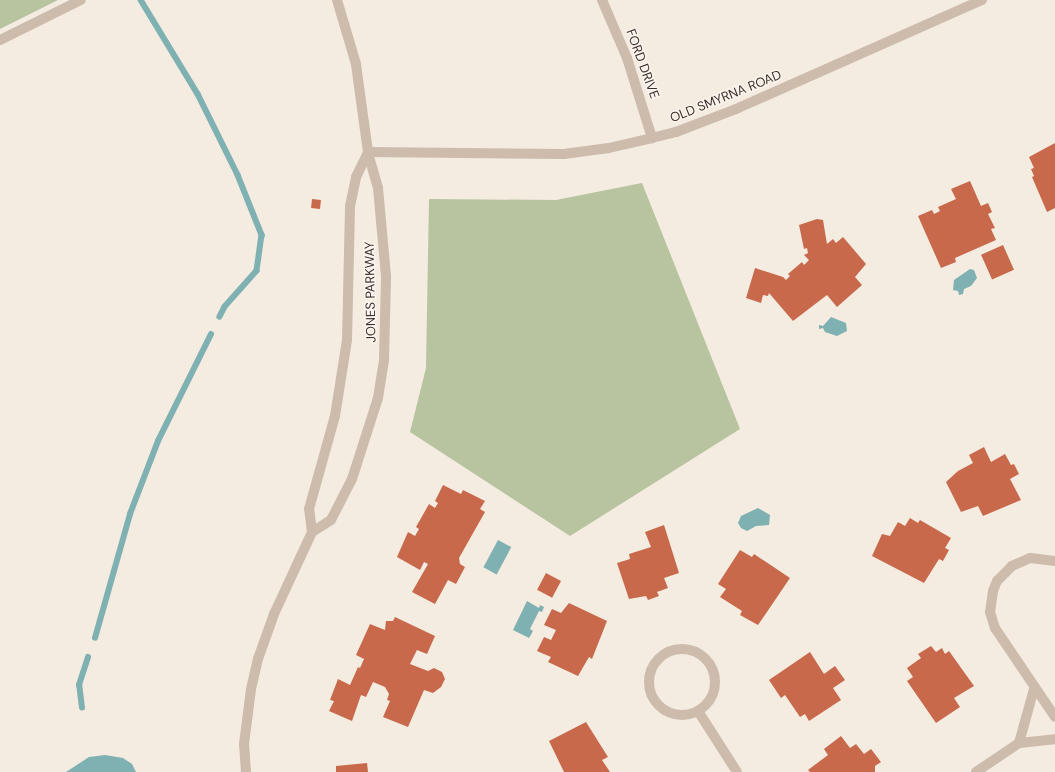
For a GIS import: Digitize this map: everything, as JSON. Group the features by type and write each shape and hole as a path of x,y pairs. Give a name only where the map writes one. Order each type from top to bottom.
{"street":[{"path":"0,40 81,0"},
{"name":"JONES PARKWAY","path":"337,0 356,64 368,152 378,188 386,276 384,360 378,398 352,479 331,520 312,532 309,509 335,416 347,340 350,206 356,177 368,152"},
{"name":"FORD DRIVE","path":"602,0 632,69 652,138"},
{"name":"OLD SMYRNA ROAD","path":"368,152 564,154 609,148 652,138 718,116 982,0"},
{"path":"246,772 244,744 251,689 258,659 274,614 312,532"},
{"path":"1055,561 1030,558 1012,566 997,581 990,601 990,612 995,628 1034,689 1055,717"},
{"path":"676,649 697,652 712,668 715,690 710,700 698,711 682,716 671,714 654,701 648,680 657,660 665,653 676,649"},
{"path":"1018,742 1034,689"},
{"path":"698,711 737,772"},
{"path":"976,772 1018,742 1055,739"}],"green space":[{"path":"0,0 58,0 0,29"},
{"path":"642,183 740,429 570,536 410,432 426,368 429,199 556,200"}],"water":[{"path":"970,269 974,270 977,278 971,286 964,289 963,294 959,295 958,291 953,290 954,280"},
{"path":"831,317 846,323 847,331 837,336 825,332 823,328 819,329 819,325 823,326"},
{"path":"758,508 770,515 769,525 756,526 747,531 741,528 738,523 741,516"},
{"path":"498,540 511,547 497,574 483,567"},
{"path":"527,601 539,608 540,605 544,607 542,612 539,611 530,629 533,631 529,638 513,630"},
{"path":"105,755 123,758 132,764 136,772 66,772 89,757"}],"building":[{"path":"1055,143 1055,208 1047,212 1032,177 1034,176 1031,169 1034,168 1029,157"},
{"path":"970,181 981,206 988,203 992,212 988,214 995,228 991,229 996,240 955,258 956,262 941,268 918,216 932,210 934,214 940,211 938,207 956,199 951,189"},
{"path":"312,199 321,200 320,209 311,208"},
{"path":"817,219 823,220 827,244 833,239 836,243 843,237 866,264 855,277 862,285 837,307 827,295 793,321 769,293 768,296 763,295 761,303 746,298 755,268 783,277 786,280 790,276 788,274 802,262 804,265 809,260 804,255 808,253 807,248 804,249 799,225"},
{"path":"1003,245 1014,270 992,279 981,255"},
{"path":"984,447 991,462 1005,454 1011,465 1014,464 1019,474 1010,479 1021,500 983,516 978,506 961,512 946,482 958,471 973,463 969,455"},
{"path":"443,485 461,494 463,490 485,501 480,509 485,512 459,558 460,564 465,567 456,584 448,580 435,604 412,592 428,564 424,562 420,570 397,557 408,532 415,536 419,529 416,527 429,504 435,508 438,503 435,501"},
{"path":"910,518 918,523 920,520 951,538 945,548 949,550 943,561 939,559 924,583 872,556 882,534 890,536 898,522 905,526"},
{"path":"664,525 679,573 664,578 668,588 657,592 659,596 648,600 646,596 629,599 617,563 630,559 629,554 651,547 645,532"},
{"path":"740,550 752,557 754,554 790,578 758,625 740,615 742,611 720,597 726,589 718,584"},
{"path":"546,573 561,581 552,598 537,590"},
{"path":"569,603 607,621 592,659 589,657 578,676 548,662 551,657 537,651 544,637 551,640 556,630 544,625 552,609 561,613"},
{"path":"395,617 435,636 427,654 417,650 410,664 428,671 434,668 442,672 445,679 441,687 433,693 424,690 408,727 383,717 390,701 387,700 389,694 385,687 373,682 366,697 361,695 352,721 329,711 334,701 330,700 338,679 350,685 358,667 360,668 364,659 356,655 370,624 385,630 386,621 393,621"},
{"path":"931,646 936,652 942,648 945,654 949,651 974,686 954,698 960,707 936,723 907,681 913,677 907,668 921,658 918,654"},
{"path":"810,652 824,674 835,666 845,680 833,688 841,700 809,721 805,714 800,717 785,695 781,698 769,680"},
{"path":"586,722 608,757 602,760 610,772 564,772 549,741"},
{"path":"841,736 850,748 856,744 864,754 871,749 881,762 875,766 875,772 810,772 808,770 828,755 824,749"},
{"path":"367,763 368,772 336,772 336,766"}],"waterway":[{"path":"141,0 198,94 238,175 262,235 257,271 225,307 220,317"},
{"path":"95,638 130,514 158,441 211,334"},
{"path":"82,708 79,685 88,657"}]}
